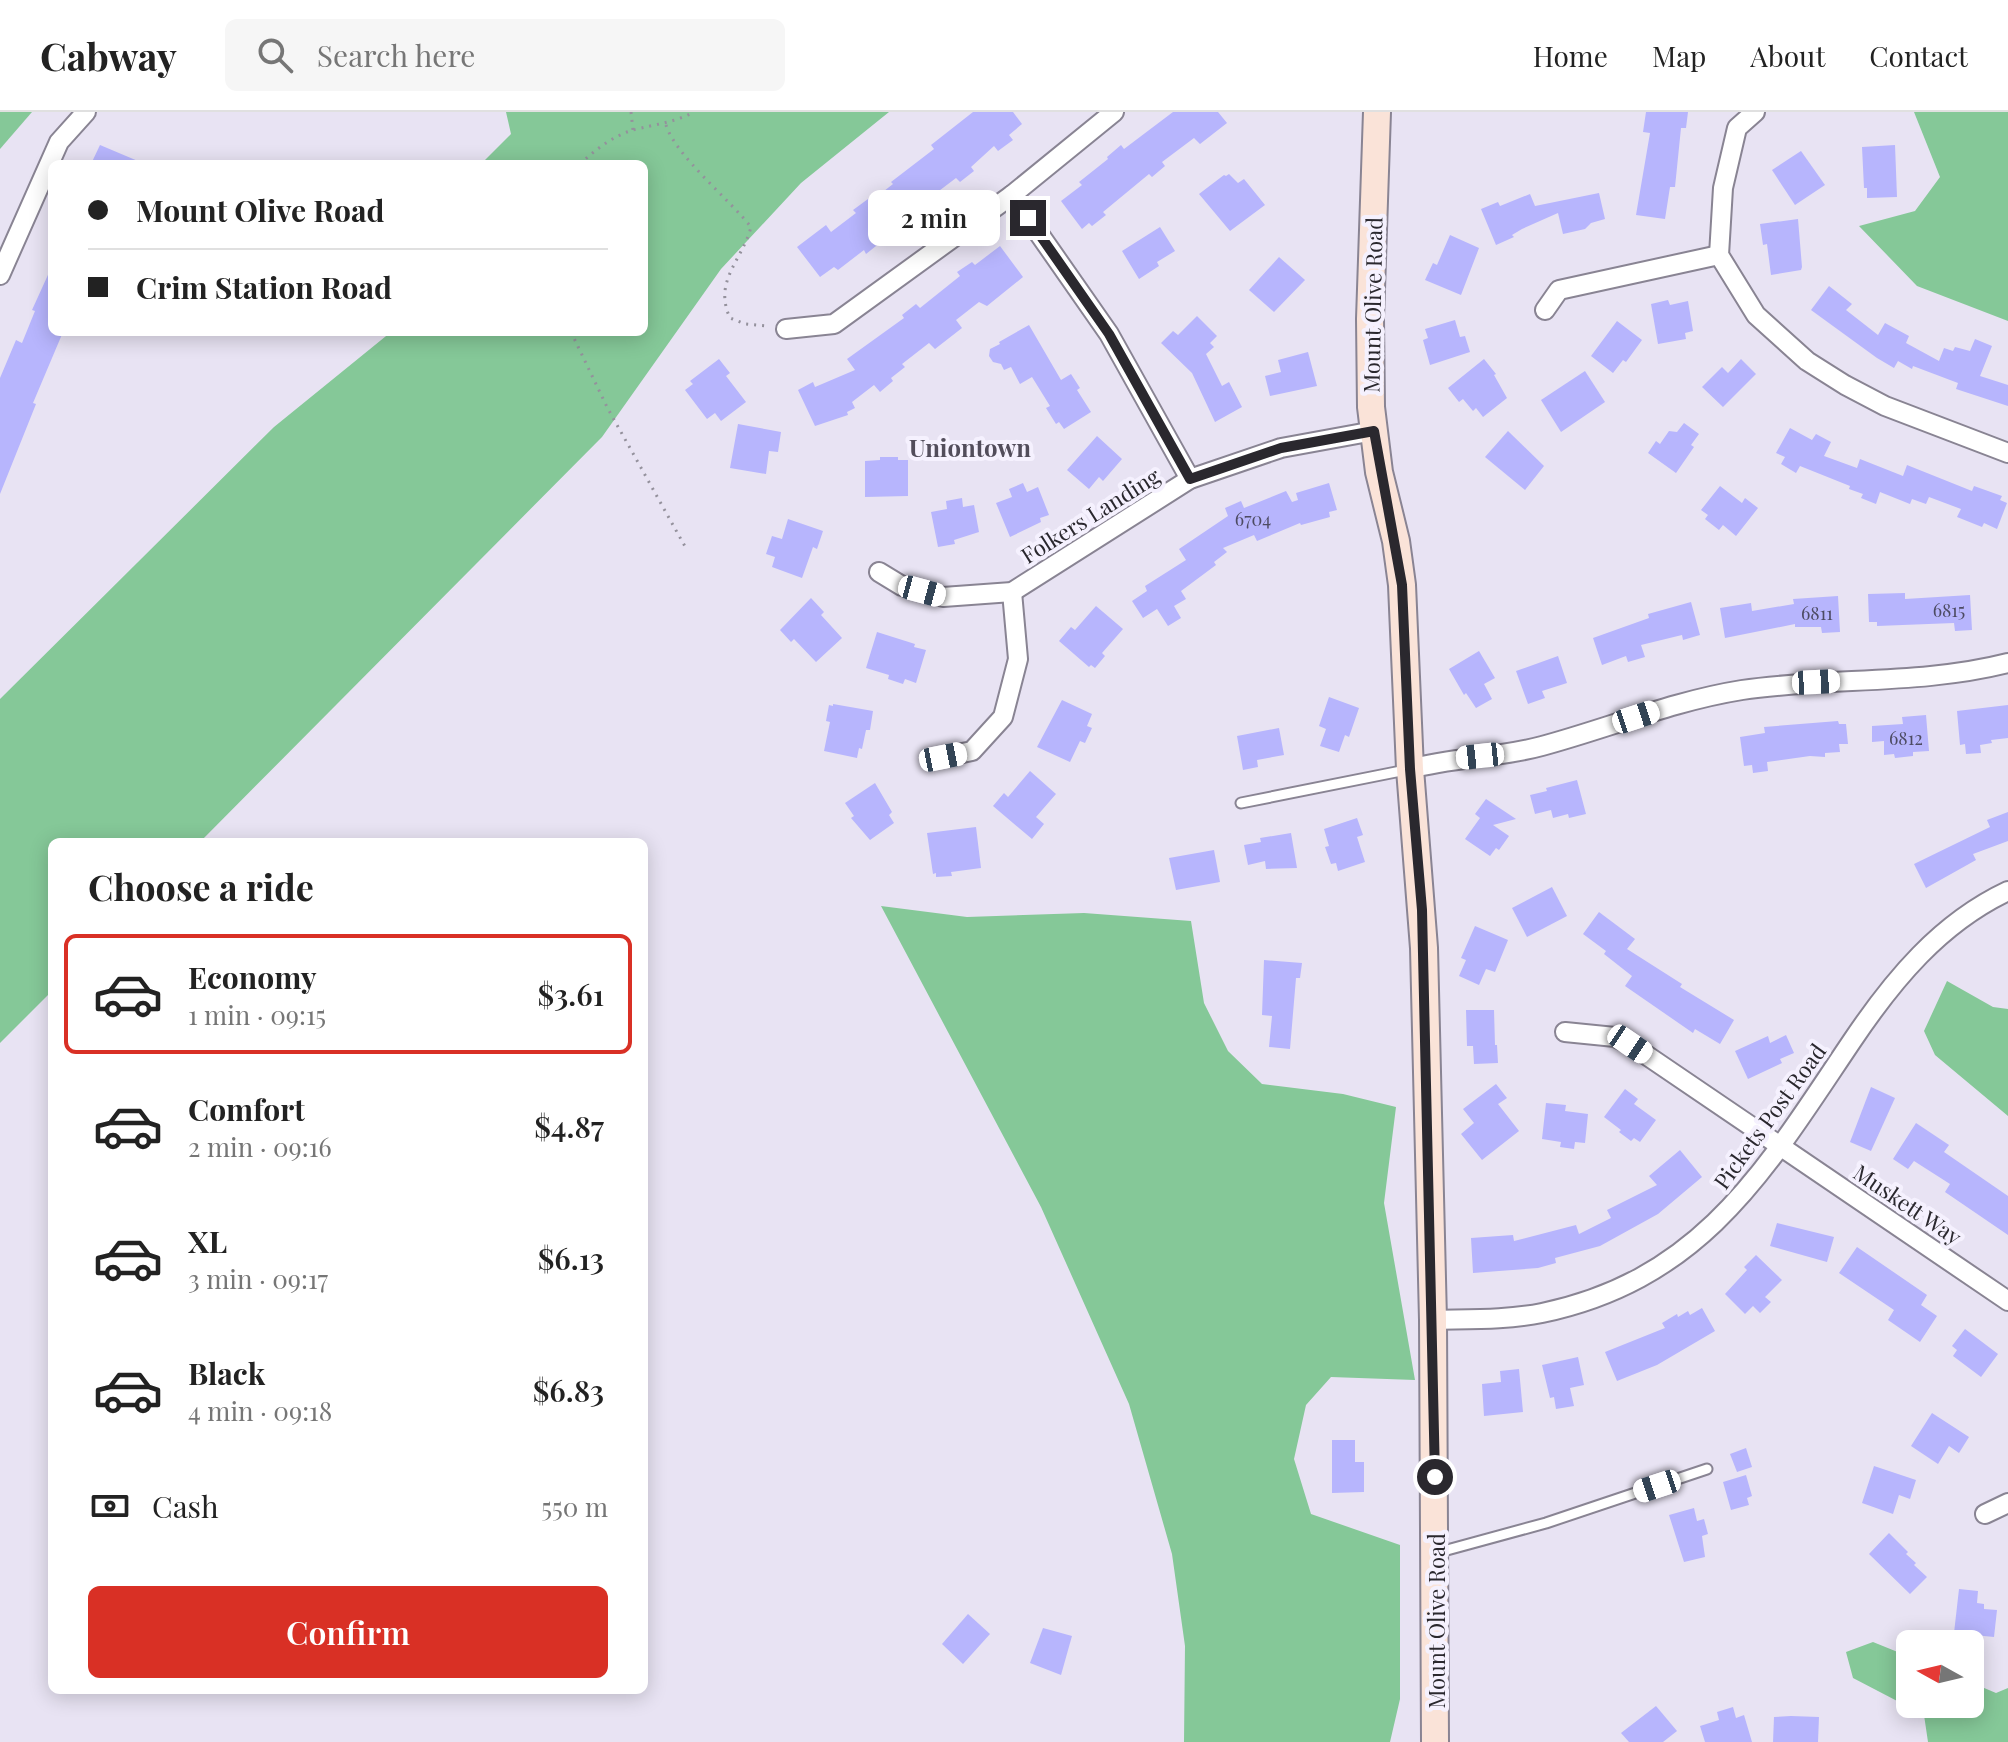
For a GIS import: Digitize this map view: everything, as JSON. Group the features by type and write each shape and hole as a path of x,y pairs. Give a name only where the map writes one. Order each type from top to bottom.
{"street":[{"path":"51,160 59,142 86,112"},
{"path":"786,329 834,324 1012,195 1114,112"},
{"name":"Mount Olive Road","path":"1377,112 1370,319 1374,431 1402,585 1410,769 1424,948 1433,1320 1435,1742"},
{"path":"1755,112 1737,128 1723,188 1719,255 1756,315 1807,361 1845,385 1885,406 2008,453"},
{"path":"0,275 48,167"},
{"path":"1012,195 1109,334 1190,479"},
{"path":"1545,310 1559,290 1719,255"},
{"name":"Folkers Landing","path":"879,572 902,586 943,597 1012,592 1190,479 1281,448 1374,431"},
{"path":"943,757 972,751 1003,717 1018,659 1012,592"},
{"path":"1410,769 1448,760 1539,747 1674,705 1740,691 1816,682 1952,674 2008,663"},
{"name":"Pickets Post Road","path":"1433,1320 1541,1313 1586,1302 1632,1282 1678,1255 1737,1203 1781,1147 1902,972 1949,929 2008,891"},
{"name":"Muskett Way","path":"1565,1032 1615,1037 1630,1044 2008,1301"},
{"path":"1985,1514 2008,1503"}],"lane":[{"path":"1241,803 1410,769"},
{"path":"1436,1553 1546,1523 1707,1469"}],"path":[{"path":"631,112 633,130"},
{"path":"584,160 594,151 633,130 666,125 694,112"},
{"path":"666,125 669,135 687,158 751,227 724,292 730,318 745,324 786,329"},
{"path":"573,336 607,407 687,550"}],"green space":[{"path":"0,112 32,112 0,149"},
{"path":"506,112 889,112 801,183 721,269 602,437 204,838 48,838 48,995 0,1043 0,699 274,427 386,336 648,336 648,160 485,160 511,134"},
{"path":"1914,112 2008,112 2008,321 1917,286 1859,226 1915,211 1940,177"},
{"path":"881,906 967,917 1084,913 1191,921 1204,1003 1228,1051 1262,1084 1343,1094 1396,1107 1384,1203 1415,1380 1331,1377 1306,1405 1294,1459 1311,1514 1400,1545 1400,1699 1390,1742 1184,1742 1185,1646 1172,1554 1129,1404 1041,1207"},
{"path":"1947,981 1993,1007 2008,1009 2008,1116 1935,1055 1924,1031"},
{"path":"1873,1642 1896,1651 1896,1700 1853,1678 1846,1652"},
{"path":"1984,1688 1996,1693 2008,1688 2008,1742 1928,1742 1924,1718 1984,1718"}],"building":[{"path":"973,112 1013,112 1022,124 1009,135 1013,140 998,151 994,146 971,167 974,171 960,182 956,178 927,200 931,204 917,215 911,208 883,229 886,233 878,239 881,242 866,254 864,250 838,270 834,267 820,277 797,247 826,225 831,232 856,213 853,210 868,199 870,202 893,184 891,182 934,149 931,145"},
{"path":"1173,112 1218,112 1227,123 1200,144 1194,138 1162,162 1165,166 1152,177 1149,174 1103,212 1106,215 1092,226 1089,223 1082,229 1061,201 1082,185 1079,182 1121,145 1124,149"},
{"path":"1646,112 1688,112 1686,128 1681,128 1675,187 1670,187 1665,219 1636,215 1650,133 1643,132"},
{"path":"100,145 136,160 93,160"},
{"path":"1895,145 1897,197 1867,198 1862,147"},
{"path":"1801,151 1825,185 1795,205 1772,170"},
{"path":"1229,174 1238,183 1244,179 1265,205 1230,231 1199,194"},
{"path":"1599,193 1605,219 1591,223 1585,229 1563,234 1558,213 1496,245 1481,209 1498,202 1500,206 1530,194 1535,206"},
{"path":"1798,219 1801,270 1771,275 1767,244 1763,245 1760,224"},
{"path":"1160,227 1175,251 1139,279 1122,251"},
{"path":"1450,235 1479,248 1461,295 1425,280 1433,263 1437,265"},
{"path":"1000,246 1023,277 987,306 979,302 956,320 962,328 935,349 929,343 902,364 905,367 880,392 874,385 852,402 855,408 847,412 848,415 815,426 798,390 813,382 815,387 855,370 847,359 904,318 902,315 916,304 920,308 960,276 957,272 972,262 975,265"},
{"path":"1279,257 1305,280 1274,312 1249,290"},
{"path":"48,275 48,336 61,336 0,494 0,378 16,340 22,343 35,311 32,310"},
{"path":"1829,286 1852,304 1846,310 1878,335 1885,323 1909,336 1906,343 1939,361 1944,348 1970,351 1975,339 1992,346 1980,376 2008,385 2008,406 1956,389 1958,383 1913,366 1912,369 1898,361 1894,368 1877,358 1811,310"},
{"path":"1668,300 1670,305 1688,301 1693,331 1685,333 1686,339 1658,344 1651,304"},
{"path":"1197,316 1217,336 1210,343 1214,347 1206,354 1222,386 1229,382 1242,407 1215,422 1192,373 1161,343 1173,331 1178,335"},
{"path":"1455,320 1460,337 1465,336 1470,352 1430,365 1423,340 1428,338 1425,329"},
{"path":"1617,321 1642,340 1626,362 1623,360 1613,373 1591,356"},
{"path":"1029,325 1061,380 1071,374 1091,412 1064,429 1059,422 1056,424 1046,408 1050,406 1032,377 1020,384 1011,367 1004,370 989,356 990,349 999,342"},
{"path":"1308,352 1317,386 1270,396 1265,376 1281,372 1278,360"},
{"path":"719,359 730,373 726,376 746,402 721,421 715,413 707,419 685,390 693,384 690,381"},
{"path":"1484,359 1496,374 1507,398 1483,417 1463,399 1459,402 1448,388"},
{"path":"1741,359 1756,374 1723,407 1702,387 1722,367 1728,373"},
{"path":"1585,371 1605,402 1561,432 1541,400"},
{"path":"1684,423 1699,434 1676,473 1648,453 1656,441 1660,444 1669,431 1677,432"},
{"path":"738,424 781,432 778,452 769,451 766,474 730,468"},
{"path":"1790,428 1812,440 1816,434 1831,442 1824,456 1857,468 1860,459 1903,476 1907,465 1972,491 1974,486 2002,496 2000,500 2007,503 1997,529 1957,517 1961,509 1929,497 1926,504 1912,499 1910,504 1880,492 1876,504 1861,498 1863,494 1849,489 1850,486 1800,466 1796,473 1781,464 1785,457 1776,453"},
{"path":"1508,431 1544,466 1525,490 1485,457"},
{"path":"1097,436 1122,459 1103,481 1099,477 1089,489 1067,470"},
{"path":"880,457 908,460 908,496 865,497 865,461 880,460"},
{"path":"1023,483 1027,492 1038,487 1049,515 1010,537 996,503 1012,497 1009,489"},
{"path":"1329,483 1337,510 1329,512 1330,517 1300,523 1257,541 1254,535 1223,548 1227,552 1214,562 1216,565 1181,591 1186,599 1174,606 1181,618 1168,626 1157,609 1143,618 1132,601 1147,591 1145,586 1186,560 1179,549 1228,516 1225,508 1241,501 1244,508 1286,491 1292,502 1298,500 1296,493"},
{"path":"1720,486 1742,503 1745,498 1758,508 1736,536 1723,525 1719,530 1705,519 1708,515 1701,510"},
{"path":"962,498 963,507 974,505 979,532 954,540 955,544 938,547 931,512 947,509 946,501"},
{"path":"788,519 823,531 817,549 813,547 802,578 772,567 775,557 766,554 772,536 782,539"},
{"path":"1905,593 1905,599 1970,595 1972,630 1955,631 1954,623 1877,626 1877,622 1869,622 1868,594"},
{"path":"1838,596 1840,632 1822,633 1821,627 1795,627 1795,624 1725,638 1720,608 1751,603 1752,611 1794,604 1793,599"},
{"path":"811,598 824,612 821,615 842,638 816,662 794,639 791,642 780,630"},
{"path":"1691,602 1700,635 1683,640 1682,635 1641,645 1645,657 1628,662 1626,656 1602,665 1593,638 1649,618 1648,614"},
{"path":"1096,606 1123,629 1102,653 1105,656 1095,668 1089,667 1059,641 1071,627 1075,630"},
{"path":"877,632 926,650 916,683 905,679 903,684 888,679 889,675 866,668"},
{"path":"1479,651 1495,678 1484,684 1492,699 1476,708 1466,693 1464,695 1449,669"},
{"path":"1558,656 1567,683 1542,691 1545,698 1528,704 1516,671"},
{"path":"1329,697 1359,708 1349,737 1345,735 1339,752 1320,746 1326,729 1319,726"},
{"path":"1062,700 1092,714 1087,726 1092,728 1085,743 1080,741 1070,762 1037,747"},
{"path":"829,705 873,711 870,730 866,730 857,758 824,751 830,722 826,721"},
{"path":"2008,705 2008,738 1980,745 1981,753 1966,754 1965,744 1960,745 1957,711"},
{"path":"1926,715 1929,751 1895,758 1894,754 1884,755 1884,741 1872,742 1872,726 1903,724 1902,717"},
{"path":"1838,721 1839,724 1846,724 1848,744 1839,744 1840,752 1825,753 1825,757 1767,762 1768,771 1753,773 1752,765 1744,766 1740,737 1765,733 1764,727"},
{"path":"1279,728 1284,755 1257,760 1258,767 1243,770 1237,736"},
{"path":"1030,771 1056,794 1036,817 1044,824 1032,839 993,806 1004,793 1008,797"},
{"path":"1577,780 1586,814 1553,818 1551,810 1535,814 1530,795"},
{"path":"875,783 892,812 889,815 894,823 870,840 851,818 854,816 845,803"},
{"path":"1486,799 1516,819 1493,825 1509,836 1490,856 1465,839 1480,818 1475,814"},
{"path":"2008,812 2008,841 1973,854 1976,860 1926,888 1914,864 1990,827 1987,820"},
{"path":"1357,818 1363,835 1357,837 1365,862 1338,871 1336,863 1331,864 1325,847 1329,846 1324,829"},
{"path":"976,827 981,868 936,877 927,833"},
{"path":"1291,833 1297,868 1266,869 1265,861 1248,865 1244,845 1261,842 1260,838"},
{"path":"1214,850 1220,882 1176,890 1169,858"},
{"path":"1552,887 1567,916 1527,937 1512,908"},
{"path":"1599,912 1635,939 1627,949 1734,1020 1720,1044 1695,1029 1693,1033 1625,986 1632,976 1583,934"},
{"path":"1475,926 1508,940 1495,972 1486,969 1479,985 1459,976 1466,960 1461,958"},
{"path":"1264,960 1302,963 1300,978 1296,978 1290,1049 1269,1047 1272,1016 1262,1015"},
{"path":"1466,1010 1494,1010 1498,1063 1474,1064 1473,1046 1467,1046"},
{"path":"1786,1035 1794,1053 1780,1059 1782,1063 1748,1079 1735,1051 1768,1036 1770,1043"},
{"path":"1496,1084 1507,1098 1498,1104 1519,1131 1482,1160 1461,1134 1474,1123 1463,1109"},
{"path":"1871,1087 1895,1098 1871,1151 1850,1142"},
{"path":"1625,1089 1638,1099 1634,1104 1656,1120 1640,1142 1634,1138 1631,1141 1604,1117"},
{"path":"1546,1103 1566,1105 1565,1111 1588,1114 1585,1143 1575,1142 1574,1149 1560,1147 1561,1142 1542,1139"},
{"path":"1916,1123 1949,1145 1944,1152 2008,1196 2008,1235 1945,1192 1950,1184 1914,1161 1908,1169 1893,1159"},
{"path":"1680,1150 1702,1177 1658,1214 1600,1246 1555,1258 1556,1263 1538,1268 1473,1273 1471,1238 1513,1235 1514,1241 1576,1225 1579,1234 1611,1218 1607,1210 1657,1185 1649,1176"},
{"path":"1777,1223 1834,1237 1827,1262 1770,1246"},
{"path":"1857,1247 1927,1295 1921,1305 1937,1316 1920,1342 1888,1320 1894,1310 1839,1273"},
{"path":"1756,1255 1782,1280 1765,1297 1771,1302 1760,1313 1753,1306 1745,1314 1725,1294"},
{"path":"1702,1308 1715,1331 1657,1365 1617,1381 1605,1352 1665,1328 1662,1323 1677,1314 1678,1317 1688,1311 1690,1315"},
{"path":"1965,1329 1998,1354 1981,1377 1953,1356 1957,1350 1952,1346"},
{"path":"1578,1357 1584,1385 1570,1388 1574,1406 1556,1409 1542,1365"},
{"path":"1519,1369 1523,1412 1484,1416 1482,1384 1501,1382 1500,1371"},
{"path":"1932,1413 1969,1437 1959,1453 1949,1446 1938,1464 1911,1446"},
{"path":"1332,1440 1355,1440 1355,1462 1364,1462 1364,1492 1332,1493"},
{"path":"1746,1448 1752,1467 1737,1472 1730,1454"},
{"path":"1874,1466 1916,1480 1910,1499 1899,1495 1893,1514 1862,1503"},
{"path":"1746,1475 1752,1496 1747,1498 1749,1505 1731,1510 1723,1482"},
{"path":"1694,1508 1697,1521 1704,1519 1708,1534 1702,1536 1705,1557 1684,1562 1669,1515"},
{"path":"1889,1533 1927,1577 1910,1594 1869,1554"},
{"path":"1959,1589 1978,1591 1977,1603 1984,1604 1984,1609 1997,1610 1994,1637 1984,1636 1984,1630 1954,1630"},
{"path":"968,1614 990,1634 963,1664 942,1644"},
{"path":"1043,1628 1072,1636 1061,1675 1030,1663"},
{"path":"1656,1706 1677,1731 1663,1742 1629,1742 1621,1733"},
{"path":"1733,1707 1736,1718 1744,1715 1752,1742 1705,1742 1700,1726 1719,1720 1717,1712"},
{"path":"1774,1717 1819,1717 1818,1742 1773,1742"}],"district":[{"name":"Uniontown","path":"970,447"}],"route":[{"path":"1028,218 1109,334 1190,479 1281,448 1374,431 1379,472 1396,541 1402,585 1410,769 1422,910 1435,1477"}]}
